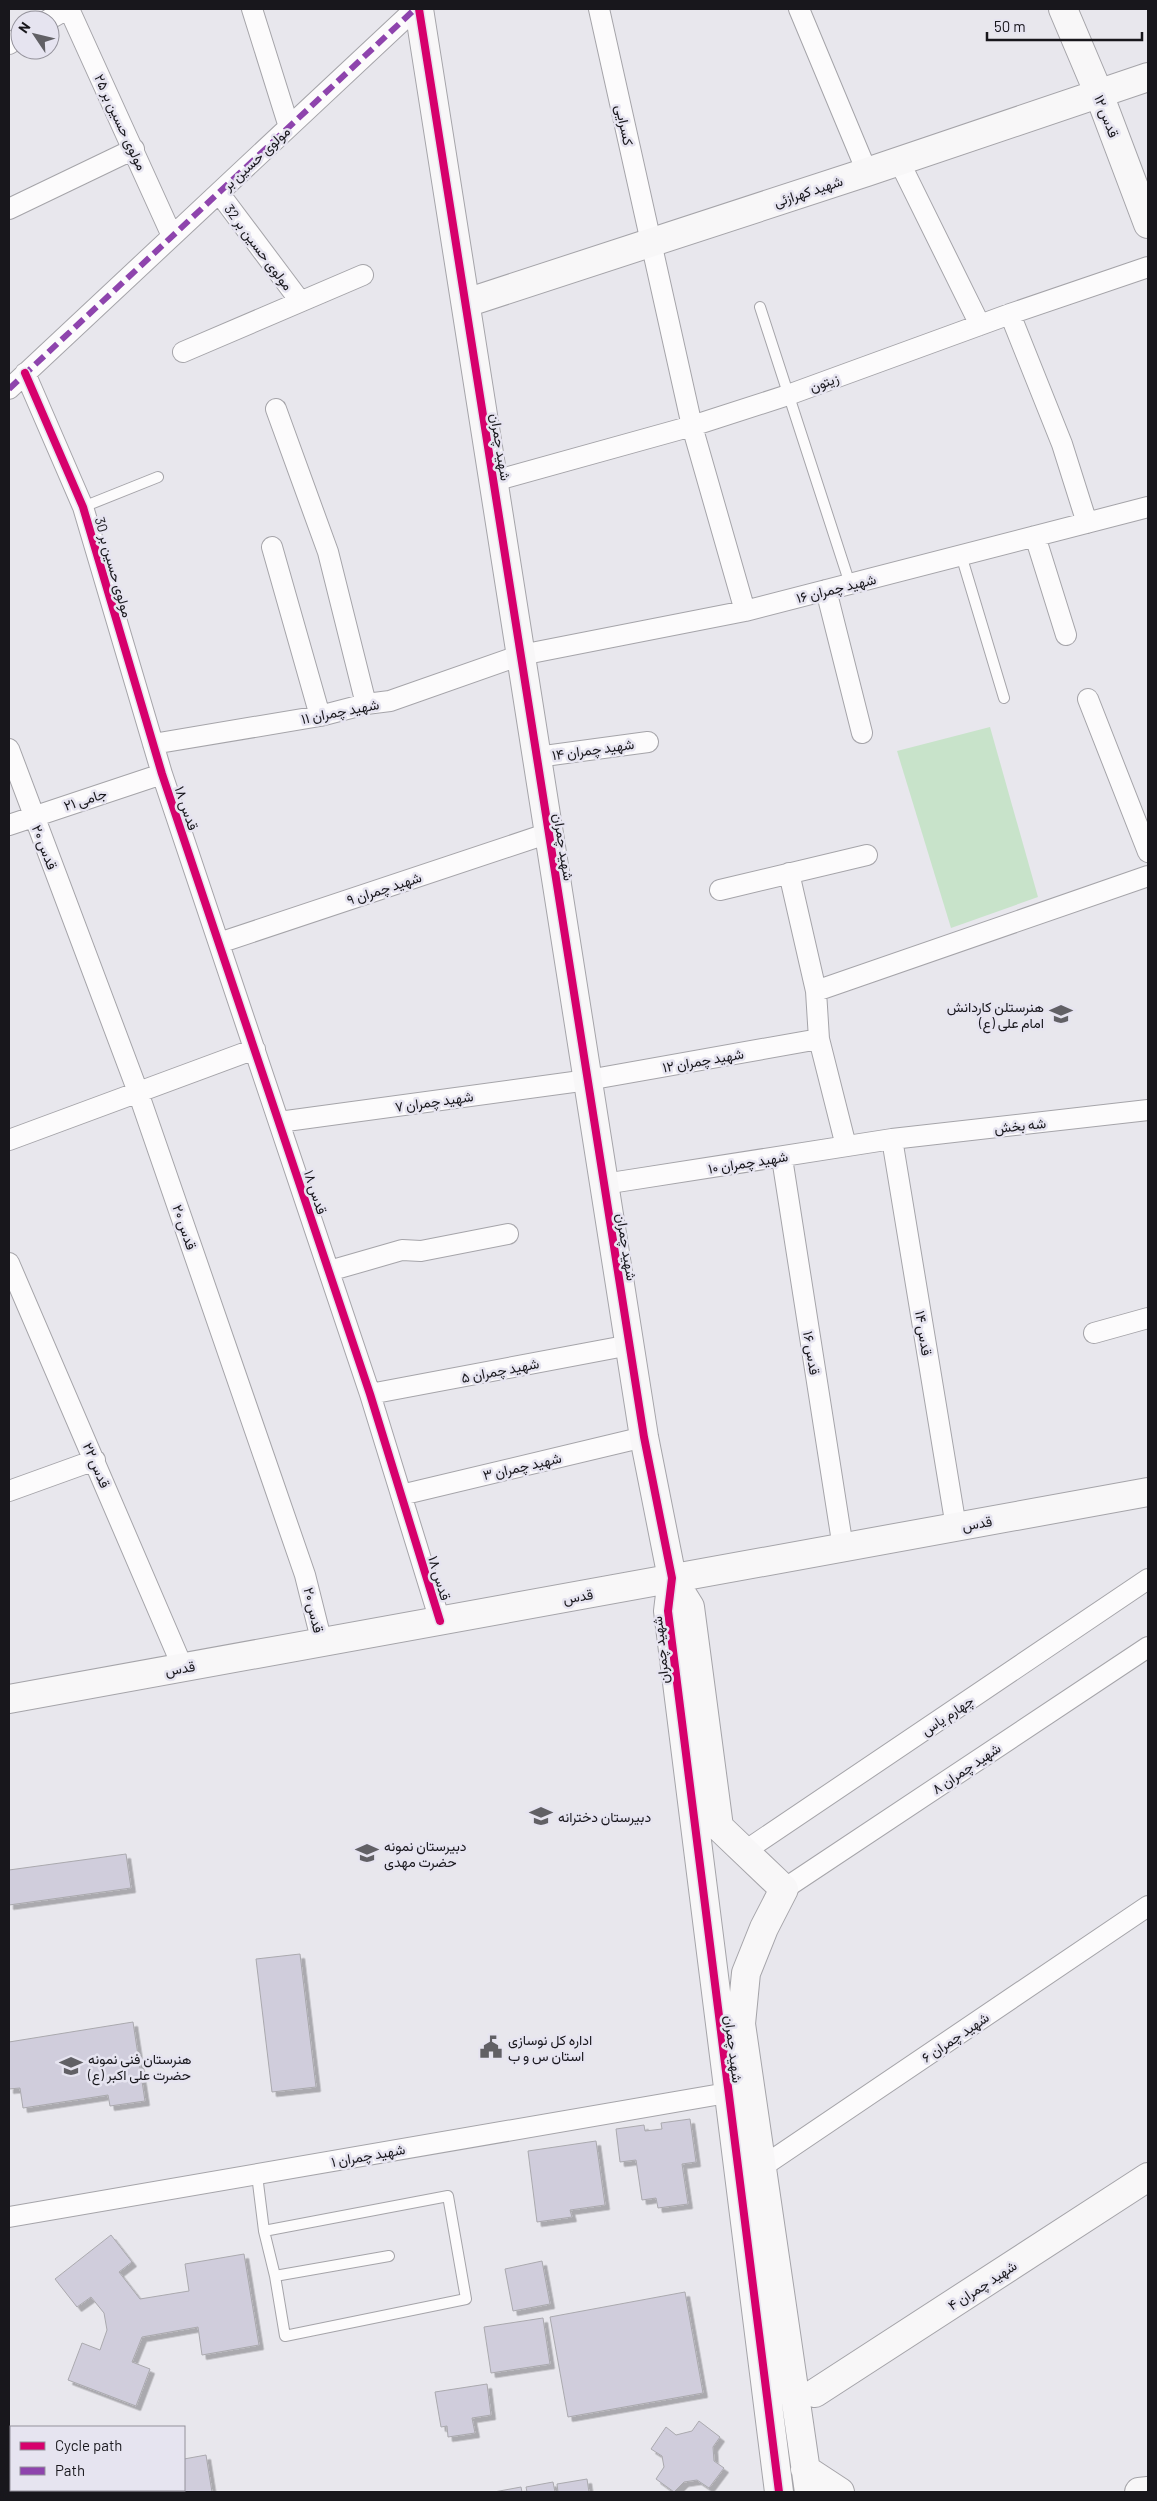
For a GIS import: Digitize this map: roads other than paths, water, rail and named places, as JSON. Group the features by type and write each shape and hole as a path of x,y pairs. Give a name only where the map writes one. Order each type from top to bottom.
{"street":[{"name":"مولوی حسین بر ۲۵","path":"68,9 134,149 172,236"},
{"path":"252,9 289,127"},
{"name":"مولوی حسین بر","path":"9,389 415,9"},
{"name":"شهید چمران","path":"419,9 644,1437 672,1578 668,1611 727,2093 779,2492"},
{"name":"کسرایی","path":"599,9 692,426 745,611"},
{"path":"799,9 867,172"},
{"name":"قدس ۱۲","path":"1063,9 1099,94 1148,224"},
{"name":"شهید کهرازئی","path":"466,302 867,172 1148,77"},
{"path":"9,210 134,149"},
{"path":"899,161 980,325"},
{"name":"مولوی حسین بر 32","path":"218,192 300,301"},
{"name":"زیتون","path":"494,481 692,426 788,395 1010,314 1148,267"},
{"path":"183,352 364,275"},
{"path":"1010,314 1062,444 1087,523"},
{"name":"مولوی حسین بر 30","path":"25,374 83,507 162,774"},
{"path":"276,409 328,552 366,704"},
{"name":"شهید چمران ۱۶","path":"521,656 745,611 1148,508"},
{"path":"1034,536 1066,635"},
{"path":"272,547 320,716"},
{"path":"826,590 862,732"},
{"name":"شهید چمران ۱۱","path":"153,744 320,716 366,704 390,701 521,656"},
{"path":"1088,698 1148,852"},
{"name":"شهید چمران ۱۴","path":"537,757 648,742"},
{"name":"قدس ۲۰","path":"9,749 138,1092 306,1575 322,1643"},
{"name":"جامی ۲۱","path":"9,825 162,774"},
{"name":"قدس ۱۸","path":"162,774 370,1394 440,1621"},
{"name":"شهید چمران ۹","path":"219,943 549,833"},
{"path":"720,890 867,855"},
{"path":"789,873 816,991 819,1039 846,1146"},
{"path":"816,991 1148,876"},
{"name":"شهید چمران ۱۲","path":"588,1080 819,1039"},
{"path":"9,1140 254,1049"},
{"name":"شهید چمران ۷","path":"279,1122 588,1080"},
{"name":"شه بخش","path":"892,1139 1148,1110"},
{"name":"شهید چمران ۱۰","path":"604,1184 782,1158 892,1139"},
{"name":"قدس ۱۴","path":"892,1139 956,1527"},
{"name":"قدس ۱۶","path":"782,1158 843,1548"},
{"path":"328,1271 402,1250 420,1251 508,1234"},
{"name":"قدس ۲۲","path":"9,1263 16,1301 95,1460 183,1668"},
{"path":"1094,1333 1148,1318"},
{"name":"شهید چمران ۵","path":"370,1394 630,1345"},
{"name":"شهید چمران ۳","path":"401,1495 644,1437"},
{"path":"9,1491 95,1460"},
{"name":"قدس","path":"9,1699 1148,1492"},
{"name":"شهید چمران","path":"672,1578 690,1607 719,1827 784,1890 764,1928 746,1973 741,2024 807,2481"},
{"name":"چهارم یاس","path":"745,1851 1148,1579"},
{"name":"شهید چمران ۸","path":"784,1890 1148,1647"},
{"name":"شهید چمران ۶","path":"762,2167 1148,1906"},
{"name":"شهید چمران ۱","path":"9,2218 727,2093"},
{"name":"شهید چمران ۴","path":"815,2393 1148,2177"},
{"path":"807,2481 840,2492"},
{"path":"1139,2492 1148,2491"}],"lane":[{"path":"760,307 850,584"},
{"path":"83,507 158,477"},
{"path":"961,555 1004,698"},
{"path":"257,2175 264,2231 275,2276 285,2336 466,2299 448,2196 264,2231"},
{"path":"275,2276 389,2256"}],"place":[{"name":"هنرستلن کاردانش امام علی (ع)","path":"1061,1014"},
{"name":"دبیرستان دخترانه","path":"541,1816"},
{"name":"دبیرستان نمونه حضرت مهدی","path":"367,1853"},
{"name":"اداره کل نوسازی استان س و ب","path":"491,2047"},
{"name":"هنرستان فنی نمونه حضرت علی اکبر (ع)","path":"71,2066"}]}
